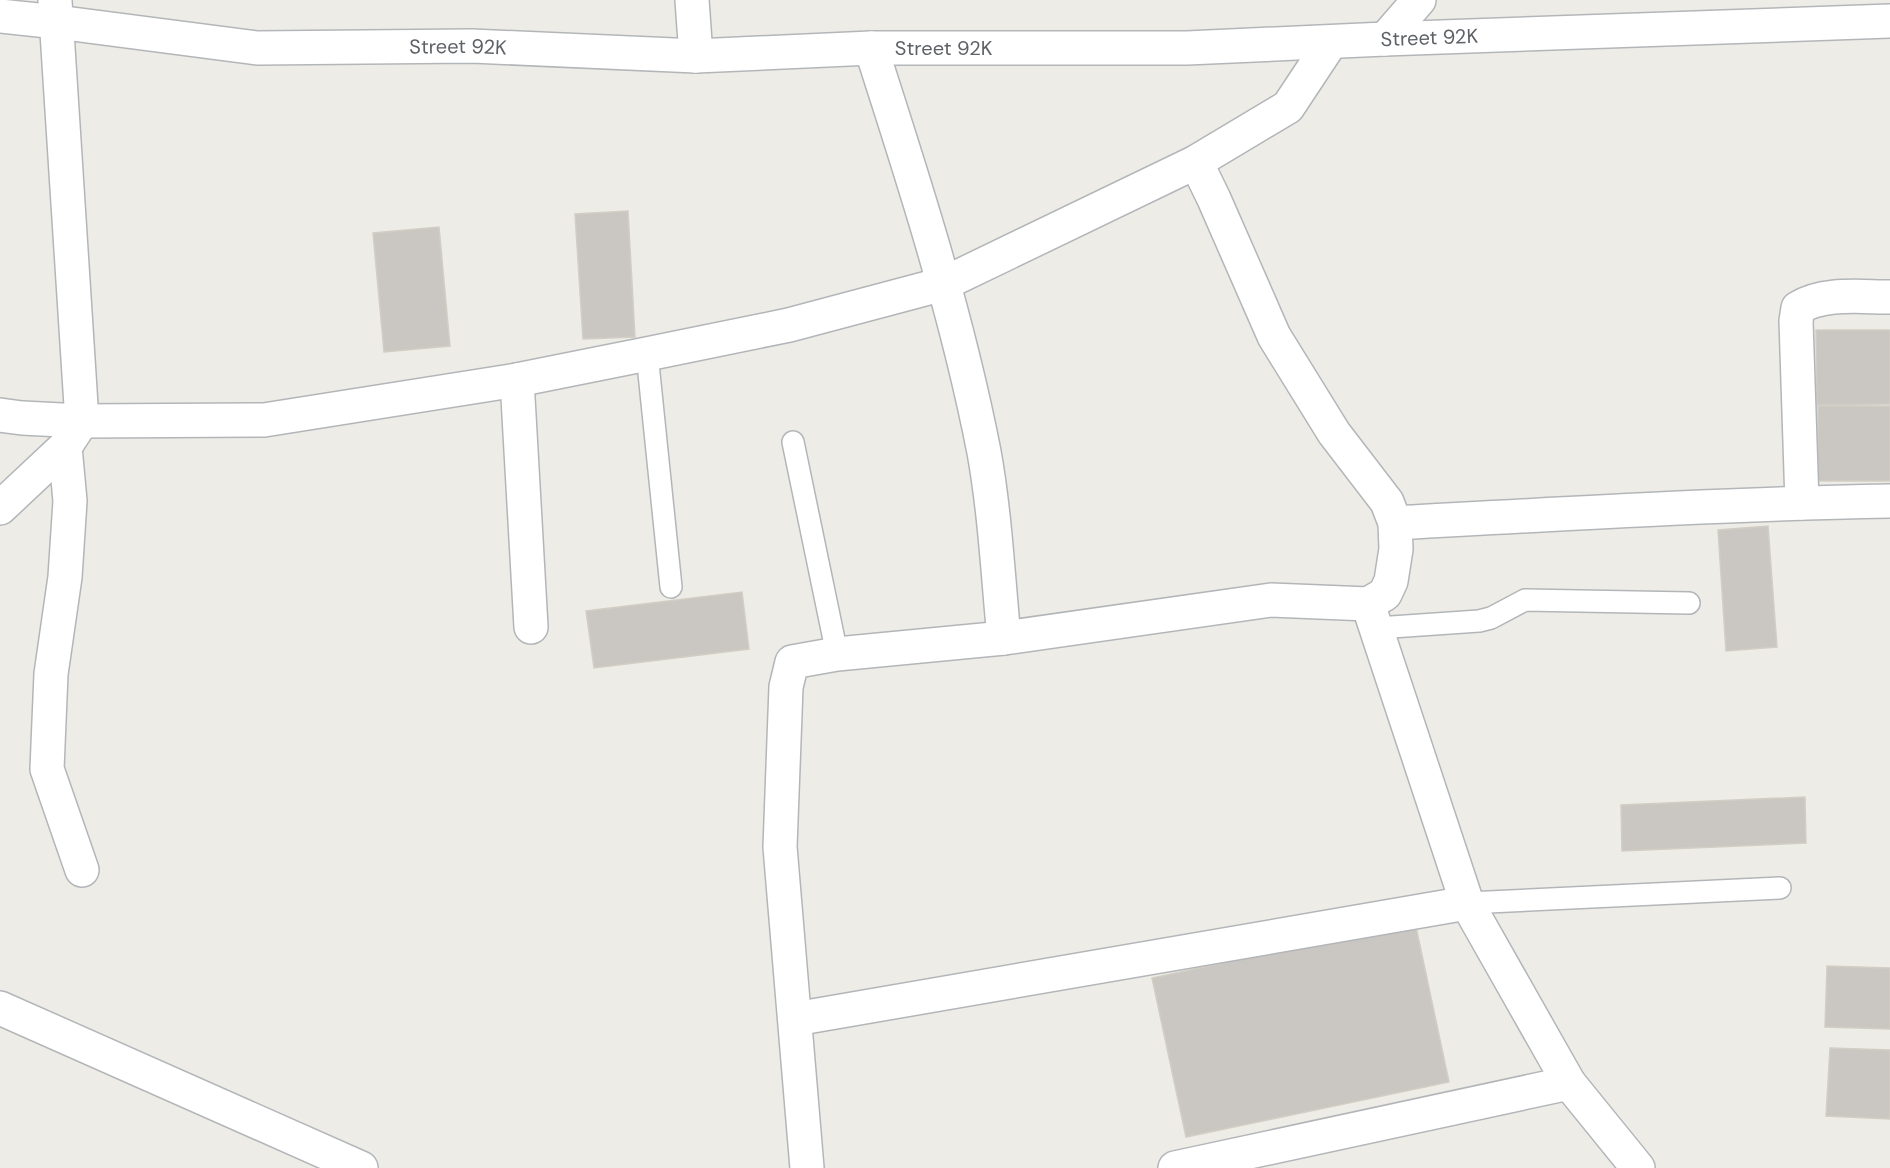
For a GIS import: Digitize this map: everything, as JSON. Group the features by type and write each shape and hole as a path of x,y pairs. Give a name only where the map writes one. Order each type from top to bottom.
{"street":[{"path":"692,0 696,56"},
{"path":"1385,39 1419,0"},
{"path":"56,11 74,434 65,577 51,674 47,769 82,870"},
{"name":"Street 92K","path":"0,16 56,11 257,48 472,46 696,56 871,48 1187,48 1890,21"},
{"path":"0,415 21,418 74,434 264,420 517,380 647,354 789,325 943,284 1196,162 1288,107 1331,42"},
{"path":"871,48 921,204 954,318 984,453 992,510 1004,638"},
{"path":"1196,162 1215,199 1274,336 1334,433 1387,502 1395,523 1396,549 1391,581 1373,616 1467,903 1569,1083 1638,1168"},
{"path":"1802,503 1796,321 1798,308 1808,302 1824,298 1890,297"},
{"path":"517,380 531,627"},
{"path":"0,508 74,434"},
{"path":"1395,523 1802,503 1890,501"},
{"path":"807,1168 780,847 786,687 792,662 837,654 1004,638 1271,600 1373,616"},
{"path":"795,1019 1467,903"},
{"path":"0,1008 361,1168"},
{"path":"1176,1168 1569,1083"}],"lane":[{"path":"647,354 671,587"},
{"path":"794,442 837,654"},
{"path":"1373,616 1479,621 1491,618 1525,600 1689,603"},
{"path":"1467,903 1780,888"}],"building":[{"path":"628,211 635,337 583,339 575,214"},
{"path":"439,227 450,346 384,352 373,233"},
{"path":"1816,330 1890,330 1890,404 1817,405"},
{"path":"1818,406 1890,406 1890,481 1818,481"},
{"path":"1768,526 1777,647 1726,651 1718,530"},
{"path":"742,592 749,649 594,668 586,611"},
{"path":"1805,797 1806,843 1622,851 1621,805"},
{"path":"1415,922 1449,1082 1186,1137 1152,978"},
{"path":"1827,966 1890,968 1890,1029 1825,1027"},
{"path":"1830,1048 1890,1050 1890,1119 1826,1116"}]}
